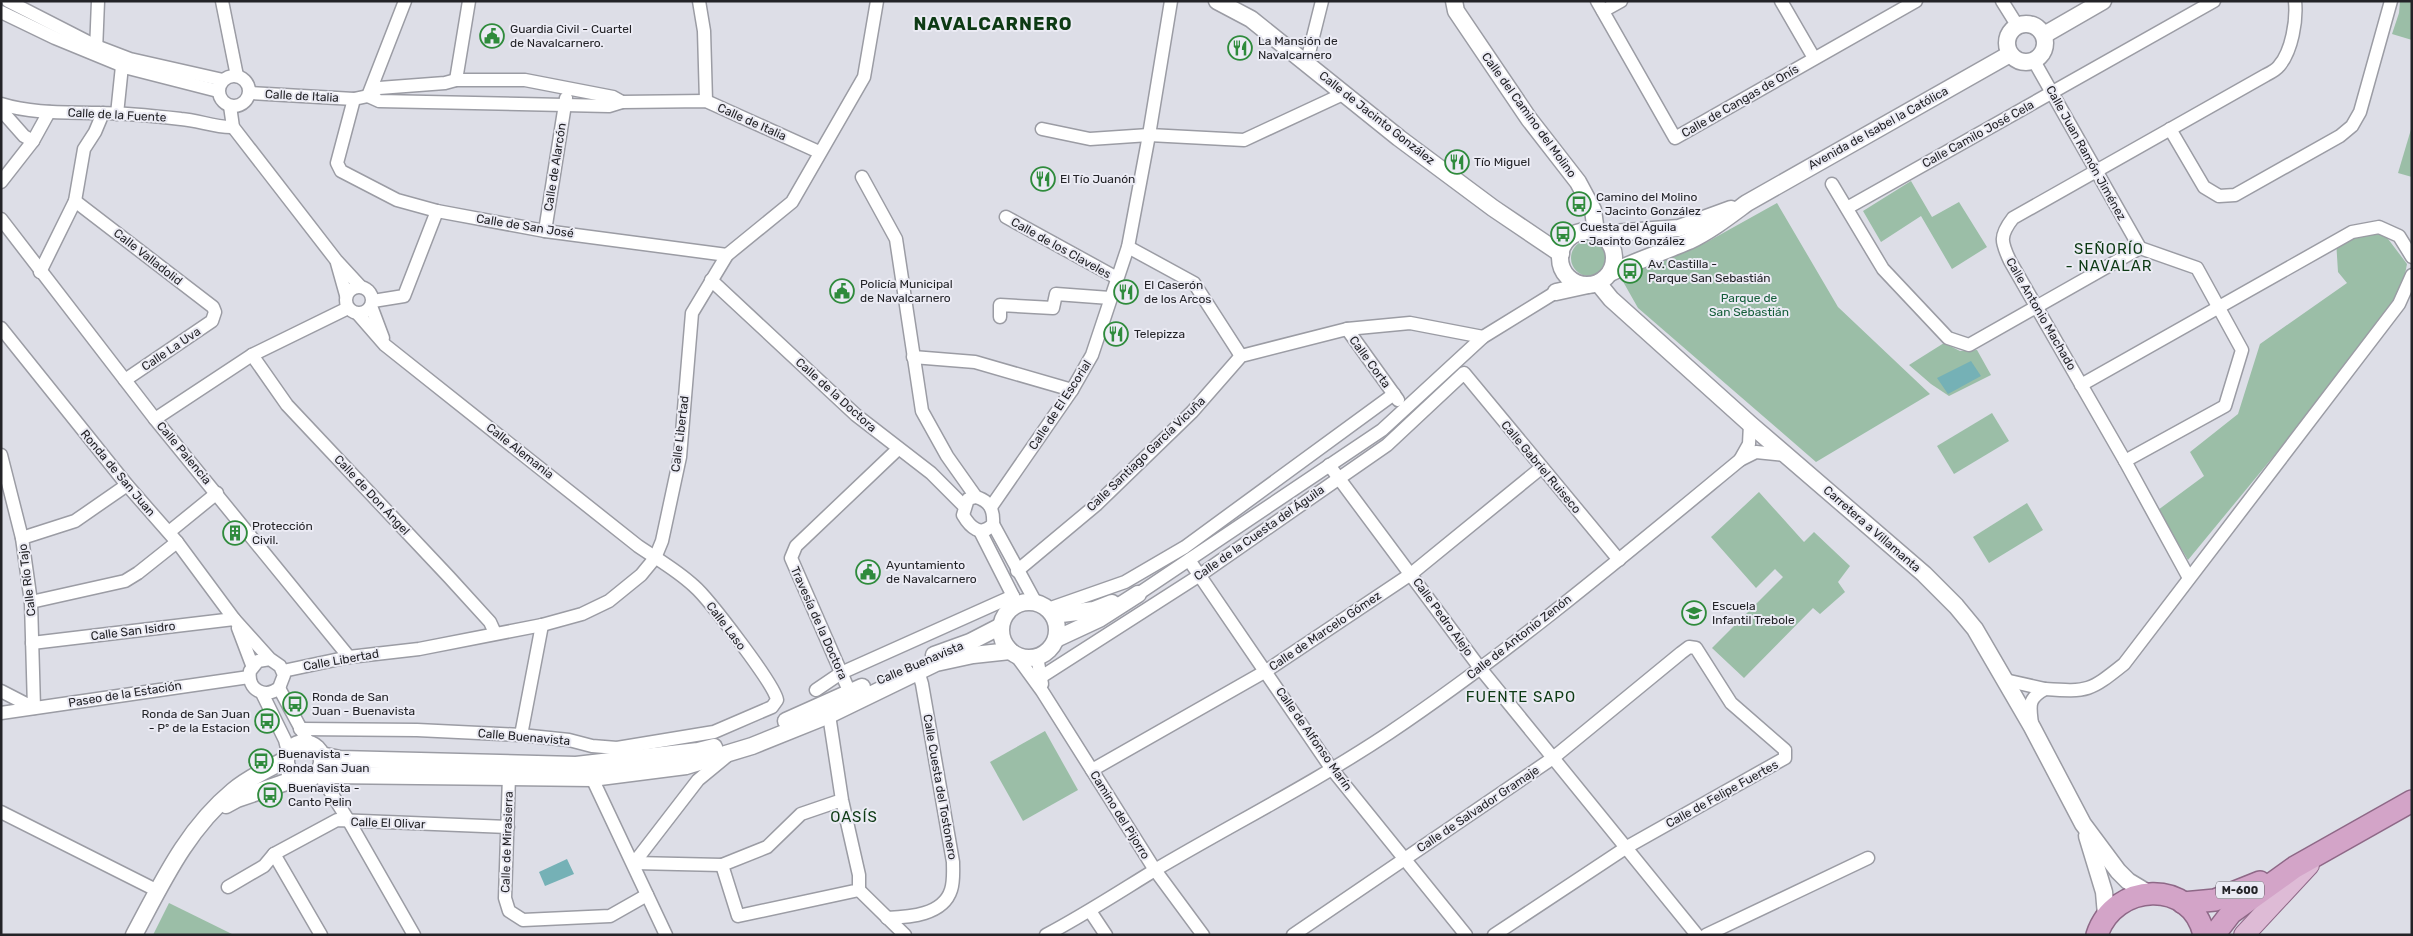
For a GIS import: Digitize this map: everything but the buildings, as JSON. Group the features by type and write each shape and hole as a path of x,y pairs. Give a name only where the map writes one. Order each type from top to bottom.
{"highway":[{"name":"M-600","path":"2214,935 2231,913 2295,867 2412,801"},
{"name":"M-600","path":"2183,904 2216,900 2295,867"},
{"path":"2097,935 2106,915 2118,904 2132,896 2148,893 2167,895 2183,904 2195,915 2204,935"}],"main road":[{"path":"2244,935 2290,884 2325,850"}],"street":[{"path":"8,1 122,66 221,86 237,76"},
{"path":"96,51 98,1"},
{"path":"222,1 237,76 246,81 250,93 248,100 240,105 230,106"},
{"path":"368,96 404,1"},
{"path":"445,102 469,1"},
{"path":"699,1 704,31 706,101"},
{"name":"Calle Libertad","path":"283,671 349,657 419,649 542,625 582,614 610,600 641,575 655,558 662,542 680,457 692,313 710,280 727,256 792,202 819,152 864,77 877,1"},
{"name":"Calle de El Escorial","path":"991,507 1072,390 1092,355 1128,247 1171,1"},
{"name":"Calle de Jacinto González","path":"1217,1 1251,18 1307,61 1343,94 1493,208 1560,254"},
{"path":"1307,61 1322,1"},
{"name":"Calle del Camino del Molino","path":"1454,1 1456,11 1487,58 1578,182 1593,210 1598,233"},
{"path":"1600,6 1621,1"},
{"path":"1781,1 1814,58"},
{"name":"Calle de Cangas de Onís","path":"1600,6 1675,138 1916,1"},
{"path":"2002,1 2017,26"},
{"path":"2044,35 2103,1"},
{"name":"Calle Camilo José Cela","path":"1847,208 2214,1"},
{"name":"Calle Antonio Machado","path":"2189,578 2126,462 2003,245 2003,230 2013,218 2279,66 2288,49 2296,17 2295,1"},
{"path":"2170,129 2204,187 2219,196 2236,195 2318,149 2352,126 2360,112 2392,1"},
{"path":"1,12 96,51 221,86"},
{"path":"2032,25 2044,35 2045,47 2043,53 2034,61 2021,62 2010,54 2006,42 2008,35 2017,26 2032,25"},
{"name":"Avenida de Isabel la Católica","path":"1599,281 1641,259 1690,240 1715,226 1747,203 2010,54"},
{"name":"Calle Juan Ramón Jiménez","path":"2034,61 2140,248"},
{"path":"117,114 122,66"},
{"name":"Calle de Italia","path":"250,93 354,99 368,96 379,88 450,81 525,80 613,97 622,102"},
{"path":"221,86 222,100 230,106 234,127 336,260 360,286 366,288 371,294 372,304 385,346"},
{"path":"565,104 568,87"},
{"path":"1042,129 1090,139 1149,135 1244,140 1343,94"},
{"name":"Calle de Italia","path":"368,96 379,101 609,106 622,102 706,101 819,152"},
{"name":"Calle de San José","path":"354,99 337,163 341,171 397,200 437,211 545,231 727,256"},
{"name":"Calle de la Fuente","path":"1,104 21,110 181,118 223,127 234,127"},
{"name":"Calle de Alarcón","path":"545,231 565,104"},
{"path":"1,110 24,136 33,141"},
{"path":"1,182 33,141 49,112"},
{"path":"40,272 75,200 80,163 84,150 95,132 103,113"},
{"path":"862,177 896,239 922,411 947,456 976,497"},
{"path":"1832,184 1882,269 1948,338 1969,345 2140,248 2197,268 2242,350 2225,406 2126,462"},
{"name":"Calle Valladolid","path":"75,200 213,307 215,317"},
{"name":"Avenida de Isabel la Católica","path":"1598,233 1679,228 1747,203"},
{"path":"155,419 252,355 353,311 365,312 372,304 404,296 437,211"},
{"name":"Calle de los Claveles","path":"1006,217 1117,278"},
{"name":"Calle Palencia","path":"1,219 155,419 349,657"},
{"path":"2082,385 2352,232 2379,227 2399,236 2412,257"},
{"path":"1556,292 1564,272 1560,254 1564,244 1574,234 1581,232 1598,233 1612,247 1614,265 1599,281 1579,284 1564,272"},
{"path":"1128,247 1194,284 1241,356 1346,329 1410,323 1483,337"},
{"path":"336,260 346,295 345,302 353,311"},
{"path":"2005,680 2045,689 2073,691 2094,687 2124,664 2399,304 2412,275"},
{"name":"Calle de la Doctora","path":"710,280 856,415 930,472 964,506"},
{"name":"Calle de la Cuesta del Águila","path":"1045,609 1094,610 1189,560 1382,430 1404,407 1483,337 1556,292 1599,281"},
{"name":"Carretera a Villamanta","path":"1599,281 1636,322 1750,424 1917,568 1956,606 1976,629 2032,726 2083,824"},
{"path":"346,295 352,288 360,286"},
{"path":"1000,305 1053,308 1056,294 1110,298"},
{"name":"Calle Alemania","path":"353,311 385,346 655,558"},
{"name":"Calle La Uva","path":"125,380 212,321 215,317"},
{"name":"Ronda de San Juan","path":"1,328 127,485 173,537 234,619 283,671"},
{"name":"Calle Corta","path":"1346,329 1394,394"},
{"name":"Calle de Don Ángel","path":"252,355 264,375 287,405 490,622 495,633"},
{"name":"Calle Santiago García Vicuña","path":"1017,571 1096,504 1185,419 1241,356"},
{"path":"913,357 975,362 1072,390"},
{"name":"Calle de la Cuesta del Águila","path":"1041,677 1200,575 1388,445 1464,373"},
{"name":"Calle Gabriel Ruiseco","path":"1464,373 1619,560"},
{"path":"1394,394 1404,407"},
{"name":"Calle de la Cuesta del Águila","path":"1056,639 1099,619 1185,547 1394,394"},
{"name":"Calle de Antonio Zenón","path":"1740,460 1749,444 1750,424"},
{"name":"Travesía de la Doctora","path":"850,693 791,558 796,546 898,449"},
{"name":"Calle de Antonio Zenón","path":"1046,935 1090,911 1155,870 1388,734 1480,668 1619,560 1740,460 1756,452 1788,455"},
{"name":"Calle Río Tajo","path":"1,455 22,538 31,602 34,708"},
{"path":"930,472 947,456"},
{"name":"Calle de la Cuesta del Águila","path":"1298,465 1308,480"},
{"name":"Calle Pedro Alejo","path":"1329,465 1480,668 1697,935"},
{"name":"Calle de Marcelo Gómez","path":"1092,770 1266,671 1411,574 1541,468"},
{"path":"22,538 75,521 127,485"},
{"name":"Calle de la Cuesta del Águila","path":"1262,492 1272,505"},
{"path":"31,602 125,581 138,573 217,493"},
{"path":"993,524 988,530 980,531 970,526 963,515 964,506 968,499 976,497 985,500 991,507 993,524 1017,571 1057,626 1056,639 1051,648 1037,657 1027,658 1012,653 1002,640 1001,626 1005,615 1014,601"},
{"name":"Calle de la Cuesta del Águila","path":"1213,527 1221,539"},
{"path":"980,531 1014,601"},
{"name":"Calle Laso","path":"655,558 661,560 702,594 761,672 776,696 775,705 772,707"},
{"name":"Calle de Alfonso Marín","path":"1189,560 1331,768 1466,935"},
{"path":"1014,601 1045,609"},
{"name":"Calle Buenavista","path":"816,690 842,673 1014,601"},
{"name":"Ronda de San Juan","path":"234,619 255,689 262,693 285,740 286,756"},
{"name":"Calle San Isidro","path":"32,643 234,619"},
{"path":"521,735 542,625"},
{"name":"Calle Buenavista","path":"315,749 340,759 576,765 698,751 747,738 1001,626"},
{"name":"Calle de Felipe Fuertes","path":"1494,935 1627,847 1776,765 1786,755 1785,750 1731,703 1696,648 1689,647 1656,673"},
{"name":"Calle Buenavista","path":"318,772 326,775 592,778 686,766 729,754 829,715 936,663 973,655 1012,653"},
{"name":"Camino del Pijorro","path":"1012,653 1042,691 1155,870 1202,935"},
{"name":"Camino del Pijorro","path":"1037,657 1042,691"},
{"path":"251,671 258,661 270,659"},
{"name":"Paseo de la Estación","path":"1,713 251,671"},
{"path":"262,693 269,693 279,688 283,682 283,671"},
{"name":"Calle Cuesta del Tostonero","path":"887,918 913,917 936,908 947,899 952,888 953,862 922,684 918,671"},
{"name":"Calle de Salvador Gramaje","path":"1293,935 1553,758 1656,673"},
{"path":"207,817 237,799 298,778 309,779 318,772 322,764 315,749 300,729 279,688"},
{"path":"2032,726 2030,704 2035,695 2045,689"},
{"path":"1,691 34,708"},
{"name":"Calle Buenavista","path":"300,729 417,730 521,735 617,748 714,732 772,707"},
{"path":"829,715 842,800 859,875 859,890 905,935"},
{"path":"134,935 174,858 207,817 233,790 286,756 297,744 315,749"},
{"name":"Calle Buenavista","path":"592,778 599,771 682,759 698,751"},
{"path":"634,863 698,780 729,754"},
{"path":"286,756 288,771 298,778"},
{"path":"318,772 350,822 414,935"},
{"name":"Calle de Mirasierra","path":"509,776 505,898 509,911 523,920 610,916 648,896"},
{"path":"592,778 634,863 666,935"},
{"path":"634,863 722,865 768,847 801,814 842,800"},
{"path":"1,812 57,842 158,886"},
{"name":"Calle El Olivar","path":"228,887 264,866 274,854 337,820 508,827"},
{"path":"2083,824 2118,871 2128,881 2148,893"},
{"path":"2083,824 2104,892 2106,915"},
{"path":"274,854 321,935"},
{"path":"1706,935 1868,858"},
{"path":"722,865 738,916 859,890"},
{"path":"1090,911 1106,935"}],"green space":[{"path":"2400,1 2412,1 2412,40 2392,34 2399,13"},
{"path":"2412,126 2412,177 2398,173"},
{"path":"1911,181 1932,217 1959,202 1987,247 1952,269 1921,216 1881,242 1863,211"},
{"name":"Parque de San Sebastián","path":"1777,203 1838,307 1930,394 1816,462 1638,308 1621,278 1707,242"},
{"path":"2379,227 2407,264 2399,304 2188,560 2158,510 2204,476 2190,452 2238,414 2260,344 2347,283 2338,272 2336,240"},
{"path":"1589,240 1601,246 1607,258 1601,270 1589,276 1577,270 1571,258 1577,246"},
{"path":"1944,343 1960,351 1977,350 1991,375 1949,396 1931,384 1909,365"},
{"path":"1992,413 2009,441 1954,474 1937,446"},
{"path":"1759,492 1804,542 1814,532 1850,566 1838,582 1845,592 1820,614 1813,608 1744,678 1712,648 1783,577 1775,569 1756,588 1711,537"},
{"path":"2027,503 2043,530 1989,563 1973,537"},
{"path":"1045,731 1078,790 1023,821 990,762"},
{"path":"169,903 234,935 153,935"}],"water":[{"path":"1971,361 1981,376 1948,394 1937,378"},
{"path":"567,859 574,874 545,886 539,872"}],"place":[{"name":"Guardia Civil - Cuartel de Navalcarnero.","path":"492,36"},
{"name":"La Mansión de Navalcarnero","path":"1240,48"},
{"name":"Tío Miguel","path":"1457,162"},
{"name":"El Tío Juanón","path":"1043,179"},
{"name":"Camino del Molino - Jacinto González","path":"1579,204"},
{"name":"Cuesta del Águila - Jacinto González","path":"1563,234"},
{"name":"Av. Castilla - Parque San Sebastián","path":"1630,271"},
{"name":"Policía Municipal de Navalcarnero","path":"842,291"},
{"name":"El Caserón de los Arcos","path":"1126,292"},
{"name":"Telepizza","path":"1116,334"},
{"name":"Protección Civil.","path":"235,533"},
{"name":"Ayuntamiento de Navalcarnero","path":"868,572"},
{"name":"Escuela Infantil Trebole","path":"1694,613"},
{"name":"Ronda de San Juan - Buenavista","path":"295,704"},
{"name":"Ronda de San Juan - Pº de la Estacion","path":"267,721"},
{"name":"Buenavista - Ronda San Juan","path":"261,761"},
{"name":"Buenavista - Canto Pelin","path":"270,795"}],"district":[{"name":"NAVALCARNERO","path":"993,24"},
{"name":"SEÑORÍO - NAVALAR","path":"2109,258"},
{"name":"FUENTE SAPO","path":"1521,697"},
{"name":"OASÍS","path":"854,817"}]}
